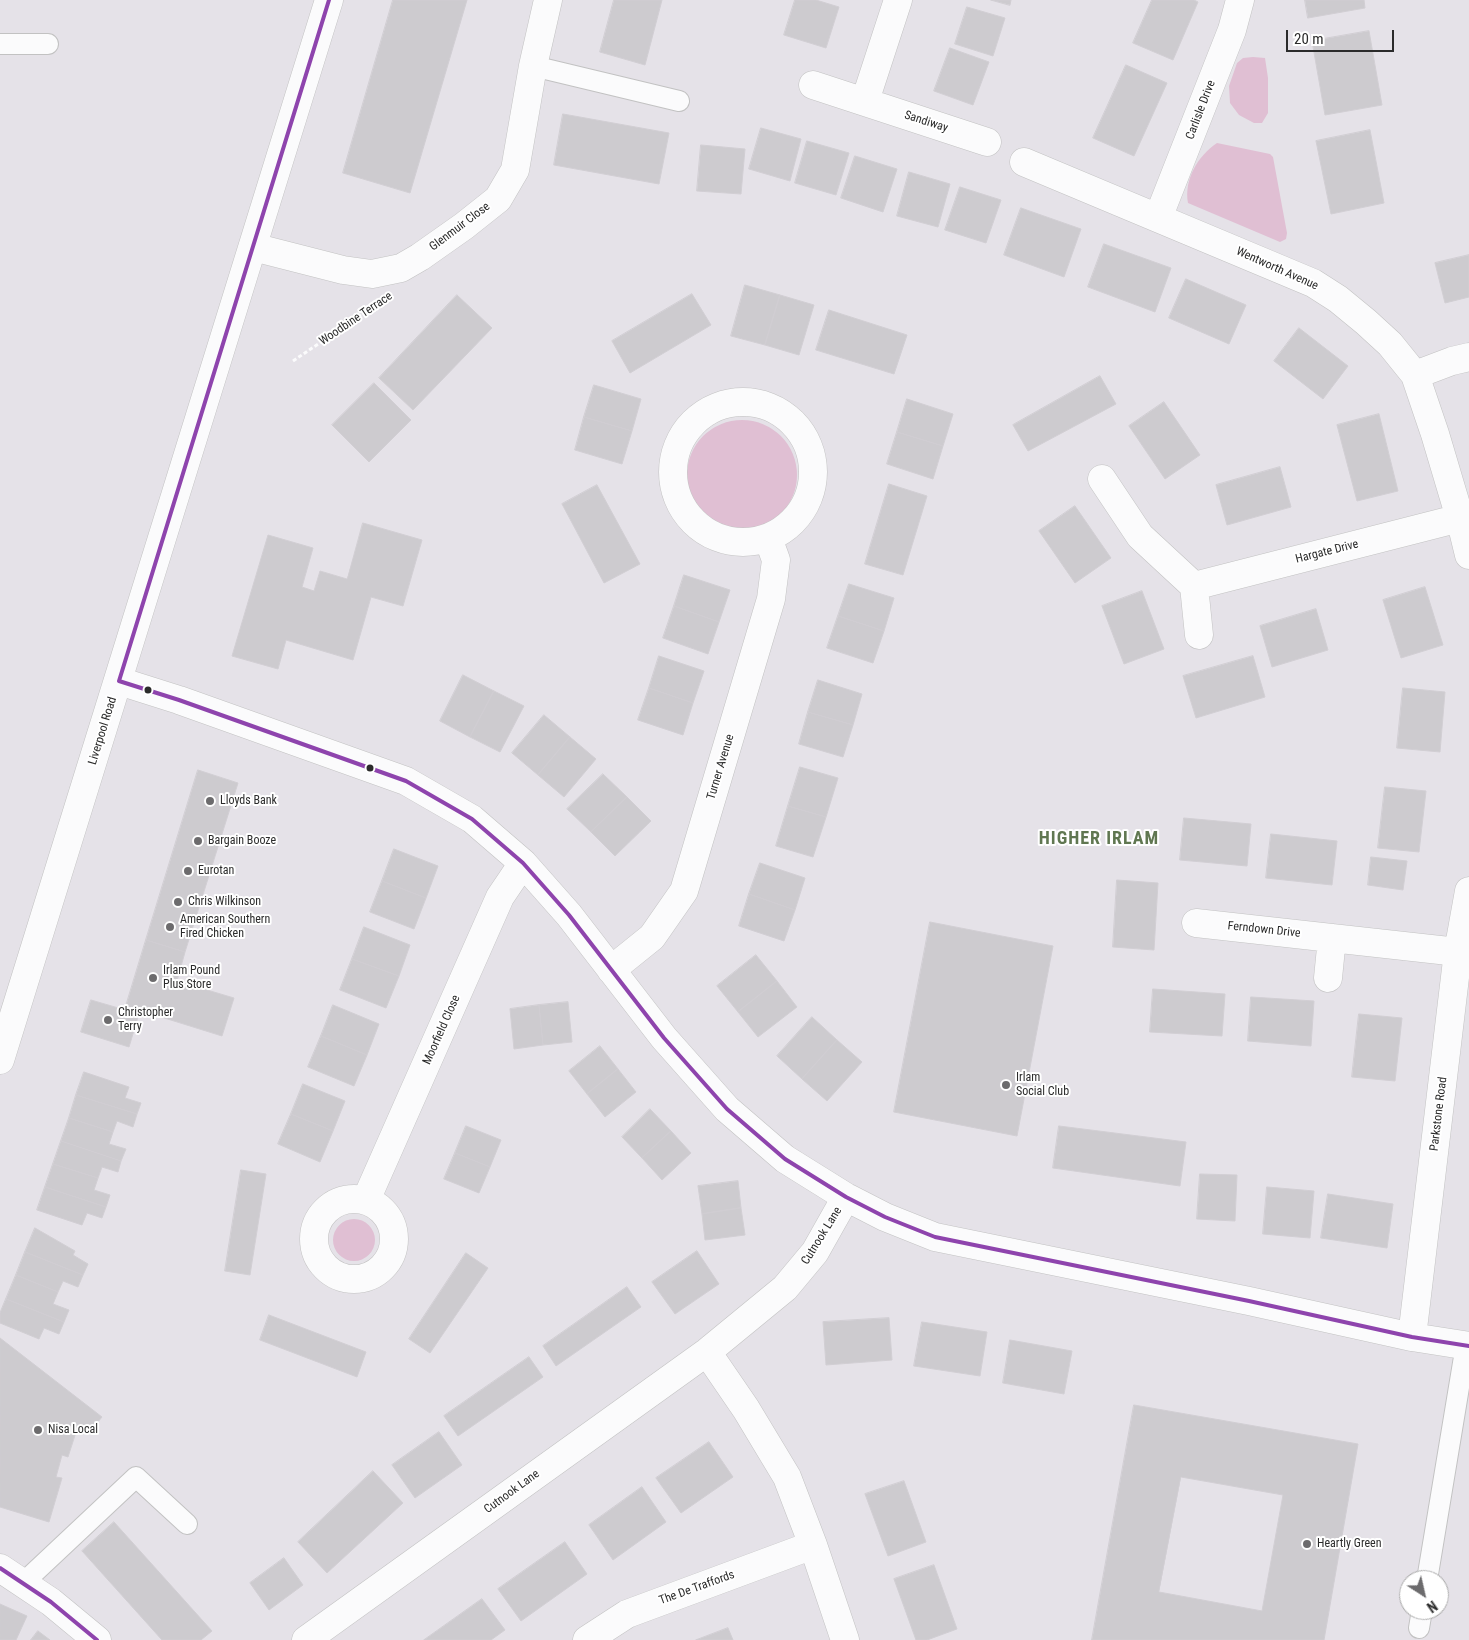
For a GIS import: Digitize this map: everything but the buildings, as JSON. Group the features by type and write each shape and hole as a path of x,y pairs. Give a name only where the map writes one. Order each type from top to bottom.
{"street":[{"name":"Liverpool Road","path":"0,1060 329,0"},
{"name":"Glenmuir Close","path":"253,247 343,270 372,274 401,268 420,258 498,199 515,170 533,66 548,0"},
{"path":"865,101 898,0"},
{"name":"Carlisle Drive","path":"1158,218 1232,30 1240,0"},
{"name":"Sandiway","path":"813,85 987,142"},
{"name":"Wentworth Avenue","path":"1024,162 1313,283 1366,322 1390,344 1415,376 1435,434 1469,554"},
{"path":"1415,376 1452,361 1469,357"},
{"path":"752,402 774,409 794,422 807,442 813,464 812,488 803,509 788,526 768,538 745,543 722,540 701,530 685,513 675,492 672,469 677,446 689,426 707,411 729,403 752,402"},
{"path":"1102,479 1140,536 1194,586 1199,635"},
{"name":"Hargate Drive","path":"1194,586 1460,518"},
{"name":"Turner Avenue","path":"611,970 652,937 684,891 771,599 776,560 768,538"},
{"path":"119,680 406,781 472,818 523,863 569,915 664,1038 727,1109 785,1159 846,1198"},
{"name":"Moorfield Close","path":"366,1200 500,897 523,863"},
{"name":"Parkstone Road","path":"1412,1337 1458,952 1469,891"},
{"name":"Ferndown Drive","path":"1196,923 1458,952"},
{"path":"1328,978 1332,938"},
{"name":"Cutnook Lane","path":"306,1640 707,1352 785,1288 815,1252 846,1198 885,1217 935,1237 1249,1301 1412,1337 1467,1346"},
{"path":"707,1352 746,1409 787,1477 813,1545 845,1640"},
{"name":"The De Traffords","path":"587,1640 626,1614 813,1545"},
{"path":"0,1568 51,1602 97,1640"}],"lane":[{"path":"0,44 48,44"},
{"path":"533,66 679,101"},
{"path":"1429,1570 1467,1346"},
{"path":"22,1584 136,1478 187,1524"}],"path":[{"name":"Woodbine Terrace","path":"293,361 377,305"}],"shaded area":[{"path":"1243,58 1265,58 1268,78 1268,113 1262,123 1254,123 1239,115 1230,103 1229,86 1237,63"},
{"path":"1217,143 1270,154 1273,157 1287,233 1286,239 1280,242 1188,203 1187,194 1190,177 1198,161"},
{"path":"742,420 763,424 781,436 793,454 797,475 793,496 781,514 763,526 742,530 721,526 703,514 691,496 687,475 691,454 703,436 721,424"},
{"path":"354,1219 369,1225 375,1240 369,1255 354,1261 339,1255 333,1240 339,1225"}],"transit line":[{"path":"119,681 329,0"},
{"path":"119,681 179,700 406,781 472,819 523,863 569,915 664,1038 727,1109 785,1159 846,1197 885,1217 935,1237 1249,1301 1412,1337 1469,1346"},
{"path":"0,1568 51,1602 97,1640"}],"place":[{"name":"Lloyds Bank","path":"210,801"},
{"name":"Bargain Booze","path":"198,841"},
{"name":"Eurotan","path":"188,871"},
{"name":"Chris Wilkinson","path":"178,902"},
{"name":"American Southern Fired Chicken","path":"170,927"},
{"name":"Irlam Pound Plus Store","path":"153,978"},
{"name":"Christopher Terry","path":"108,1020"},
{"name":"Irlam Social Club","path":"1006,1085"},
{"name":"Nisa Local","path":"38,1430"},
{"name":"Heartly Green","path":"1307,1544"}],"district":[{"name":"HIGHER IRLAM","path":"1099,839"}]}
